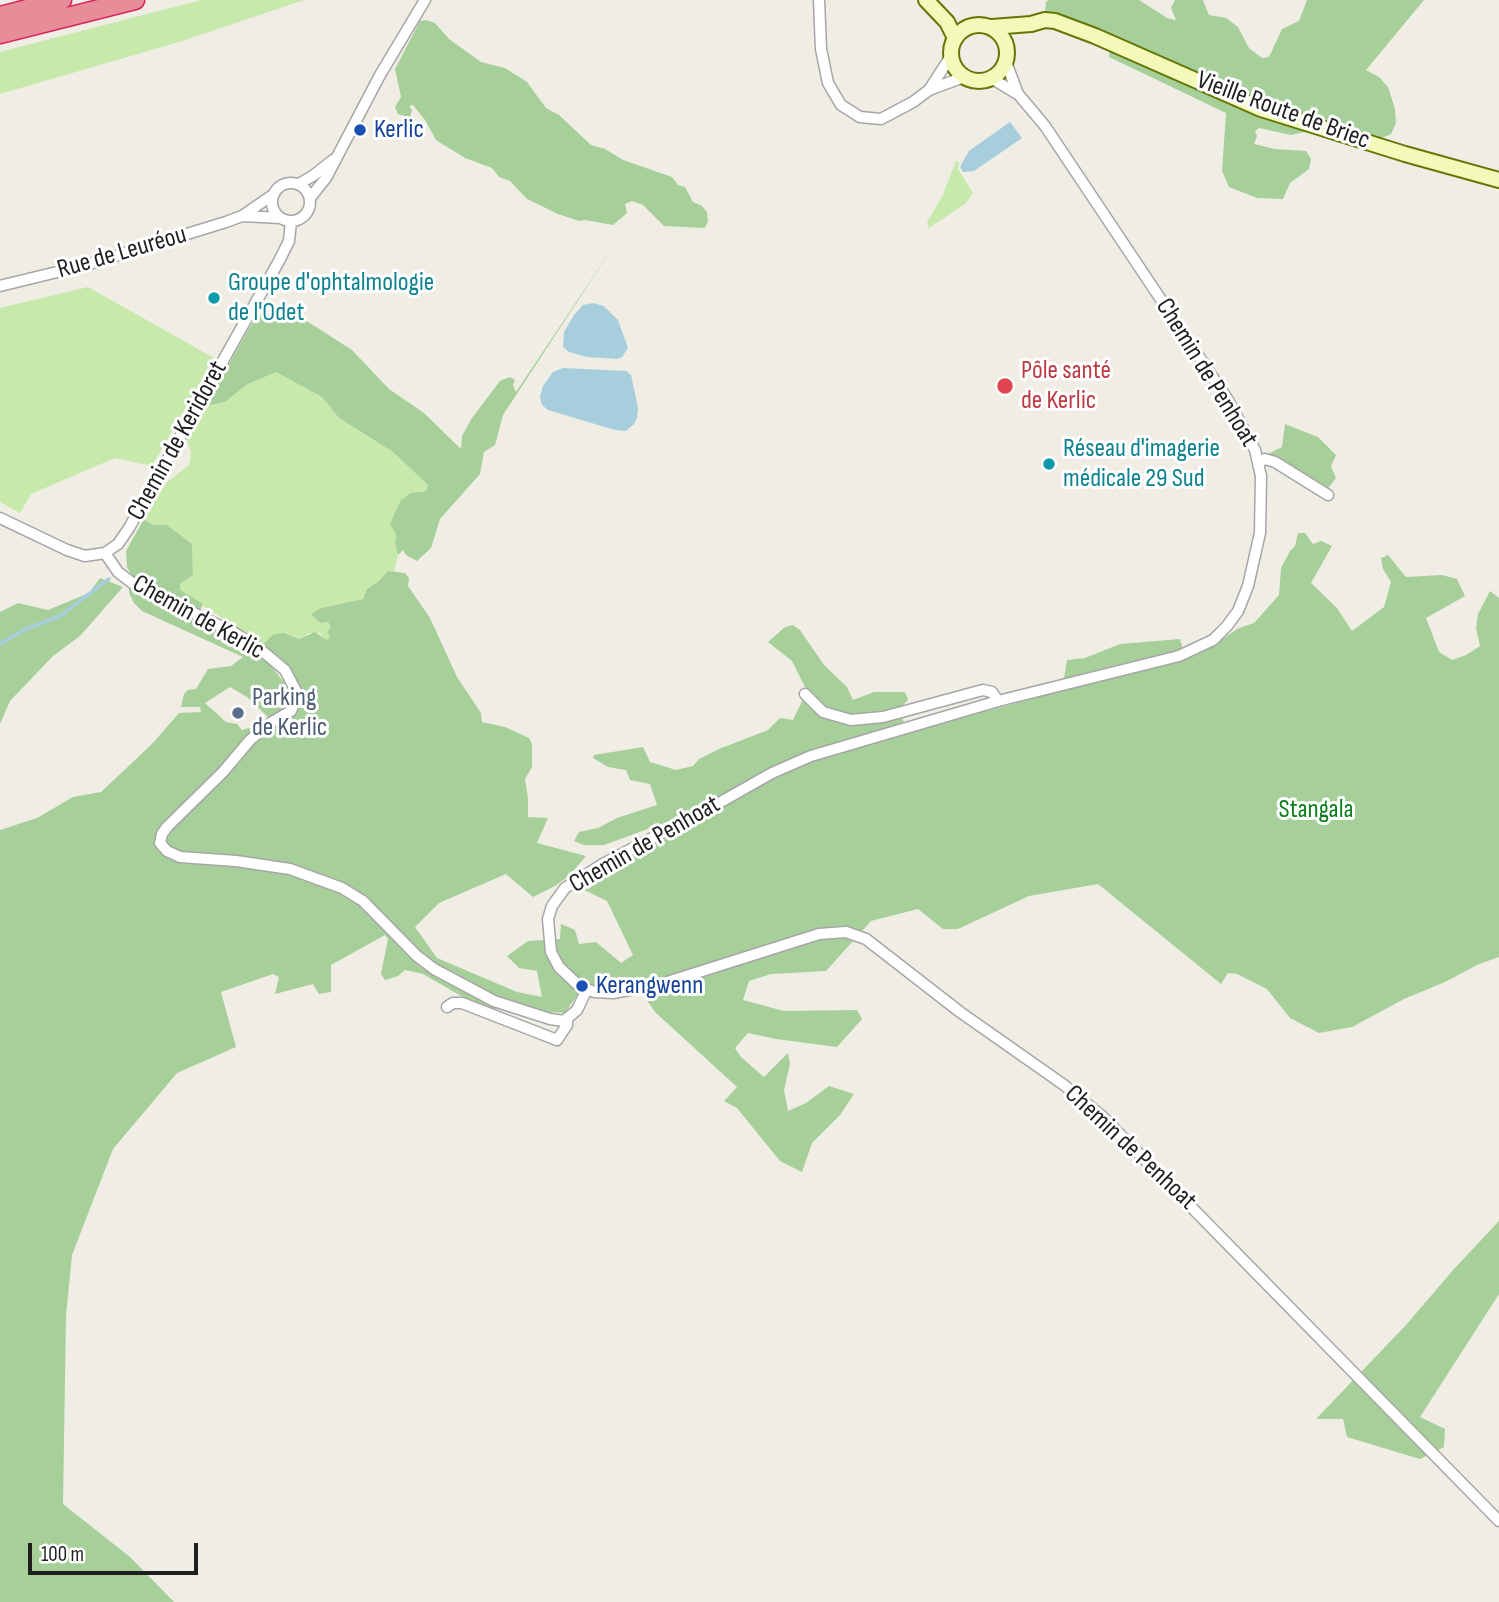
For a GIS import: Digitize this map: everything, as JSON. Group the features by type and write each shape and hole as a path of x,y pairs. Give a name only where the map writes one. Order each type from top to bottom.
{"highway":[{"path":"0,16 62,0"},
{"path":"0,34 135,0"}],"street":[{"path":"310,198 326,178 400,40 425,0"},
{"path":"819,0 825,75 841,105 860,117 881,119 903,109 929,90 964,77"},
{"path":"926,0 943,18 955,38"},
{"path":"943,18 972,25"},
{"name":"Vieille Route de Briec","path":"992,27 1055,21 1261,109 1499,180"},
{"path":"951,56 955,68 964,77 973,80 990,78 997,74 1019,35 1031,24"},
{"path":"929,90 951,56 955,38 972,25 992,27 1003,38 1007,57"},
{"name":"Chemin de Penhoat","path":"1007,57 1018,95"},
{"name":"Chemin de Penhoat","path":"990,78 1018,95 1055,141 1217,383 1249,438 1259,461 1262,503 1255,559 1238,611 1220,634 1179,656 998,701 792,763 574,881 559,894 552,906 548,919 551,952 570,979 587,989 606,993 638,990 819,934 846,932 866,939 965,1016 1057,1080 1096,1111 1499,1521"},
{"path":"299,184 334,160"},
{"path":"286,183 299,184 307,189 311,204 306,215 286,220 272,207 274,194 286,183"},
{"name":"Rue de Leuréou","path":"0,286 86,265 242,216 274,194"},
{"name":"Rue de Leuréou","path":"242,216 286,220"},
{"name":"Chemin de Keridoret","path":"105,553 118,544 129,528 282,255 289,241 286,220"},
{"path":"1259,461 1265,459 1275,462 1328,495"},
{"path":"0,518 76,554 89,557 105,553"},
{"name":"Chemin de Kerlic","path":"105,553 118,572 135,585 233,632 261,650 285,670 296,691 291,711 250,740 223,772 167,827 160,843 167,851 180,857 290,869 329,883 363,901 417,956 462,985 494,1001 564,1021 567,1018"},
{"path":"805,694 824,712 851,720 883,717 983,690 992,692 998,701"},
{"path":"447,1007 453,1003 462,1003 556,1040 567,1026 567,1018 577,1010 587,989"}],"green space":[{"path":"201,0 304,0 179,42 0,94 0,52"},
{"path":"1139,0 1167,18 1176,20 1171,8 1175,0 1203,0 1209,15 1226,18 1238,27 1249,48 1262,58 1269,57 1282,29 1299,21 1307,0 1424,0 1366,70 1379,77 1388,87 1396,123 1391,134 1377,140 1326,127 1291,135 1259,128 1255,131 1257,136 1254,144 1275,149 1306,151 1311,159 1309,169 1290,183 1283,199 1257,198 1229,187 1222,171 1226,113 1109,57 1111,39 1045,12 1046,2"},
{"path":"420,21 435,23 449,39 481,62 505,68 527,82 546,108 559,115 591,145 605,149 623,160 672,177 678,185 685,187 693,202 707,212 708,221 705,228 664,226 643,205 632,201 625,204 627,213 613,225 579,221 558,214 527,199 510,181 499,177 492,168 465,158 436,140 413,105 409,106 412,110 410,118 398,114 395,107 401,97 395,69"},
{"path":"956,161 959,162 958,169 973,193 965,204 929,228 927,222 942,197"},
{"path":"615,244 503,415 495,445 484,452 480,474 440,519 431,548 417,561 403,550 398,555 396,534 390,524 401,500 411,493 426,491 428,485 393,452 339,418 322,397 276,372 246,385 225,402 205,406 251,325 260,315 276,312 305,320 352,350 389,389 424,413 461,449 462,436 472,418 500,381 510,377 515,380 513,385 516,392"},
{"path":"88,287 214,358 152,466 115,458 31,494 20,513 0,502 0,308"},
{"path":"276,372 322,397 339,418 393,452 428,485 426,491 419,491 396,534 398,555 394,572 388,571 367,589 363,599 321,608 312,614 320,623 328,622 332,628 327,631 330,637 327,641 320,633 309,633 299,639 284,633 274,635 263,644 180,591 180,584 193,575 192,545 167,525 153,525 144,519 166,483 189,465 191,453 187,440 205,406 225,402 246,385"},
{"path":"1285,424 1318,437 1336,455 1331,466 1336,478 1326,491 1268,454 1282,447"},
{"name":"Stangala","path":"144,519 153,525 167,525 192,544 193,575 180,584 180,590 203,604 196,619 251,648 268,662 287,686 284,707 281,713 273,718 268,717 247,697 230,687 205,703 226,722 237,724 242,730 249,728 257,732 269,729 288,719 300,704 300,686 263,644 274,634 284,633 299,639 315,632 327,640 330,637 327,632 331,627 328,622 320,623 311,614 321,608 363,599 367,589 388,571 405,573 409,578 408,586 430,618 457,677 481,713 482,722 505,727 529,738 532,744 532,767 525,779 528,817 548,818 537,843 586,856 570,875 533,897 506,874 439,903 415,927 437,958 517,992 542,997 537,971 519,968 507,956 528,941 560,939 561,924 575,930 579,944 596,942 621,963 633,955 607,901 578,887 705,817 702,806 604,845 584,845 574,841 579,832 598,828 617,818 657,805 650,784 630,780 626,770 608,767 593,758 594,755 643,747 650,762 676,770 693,766 699,759 719,749 768,730 780,718 793,720 804,697 805,687 792,661 768,642 785,627 793,625 800,630 824,665 847,687 853,700 874,692 905,692 908,700 900,708 906,732 1062,691 1067,660 1085,658 1120,644 1180,639 1185,657 1209,648 1239,628 1254,623 1279,595 1281,568 1295,546 1298,533 1305,533 1313,544 1321,541 1332,546 1311,583 1337,608 1352,631 1384,607 1391,582 1383,569 1381,558 1388,555 1406,577 1442,575 1457,579 1465,596 1426,618 1439,652 1452,660 1480,646 1476,628 1478,614 1490,591 1499,598 1499,957 1404,999 1352,1027 1319,1033 1290,1018 1267,989 1237,974 1228,973 1221,984 1098,884 1029,896 958,929 943,929 918,909 871,921 826,971 771,974 749,981 743,1000 784,1011 857,1010 862,1019 837,1047 748,1033 735,1048 741,1057 764,1077 788,1053 790,1064 784,1090 788,1111 806,1103 829,1086 854,1094 840,1115 812,1143 802,1172 780,1161 737,1108 724,1101 737,1087 655,1012 644,996 619,982 604,989 584,985 565,1013 482,1008 423,974 405,970 398,976 385,980 381,974 388,939 385,935 331,965 331,992 319,994 313,984 275,994 279,977 273,974 221,992 236,1047 177,1073 113,1149 72,1255 66,1316 63,1504 130,1557 174,1602 0,1602 0,830 37,818 73,797 101,792 152,744 179,713 201,712 200,707 181,707 184,694 188,690 196,689 208,669 231,666 243,657 142,611 134,603 129,587 150,597 159,591 137,581 127,568 126,551"},
{"path":"100,578 123,587 80,636 53,656 10,701 0,724 0,612 18,603 48,610 89,593"},
{"path":"1499,1221 1499,1294 1420,1417 1445,1429 1444,1447 1420,1459 1347,1437 1343,1419 1316,1419 1406,1325"}],"water":[{"path":"1010,122 1022,138 974,171 963,172 960,167 969,151"},
{"path":"593,303 604,306 618,320 628,348 622,357 587,357 569,352 563,347 564,332 574,315 583,305"},
{"path":"563,368 626,371 631,375 638,408 634,424 626,431 615,430 548,410 542,405 540,397 543,386 553,372"}],"waterway":[{"path":"0,644 24,630 60,616 109,579"}],"place":[{"name":"Kerlic","path":"360,130"},
{"name":"Groupe d'ophtalmologie de l'Odet","path":"214,298"},
{"name":"Pôle santé de Kerlic","path":"1005,386"},
{"name":"Réseau d'imagerie médicale 29 Sud","path":"1049,464"},
{"name":"Parking de Kerlic","path":"238,713"},
{"name":"Kerangwenn","path":"582,986"}]}
